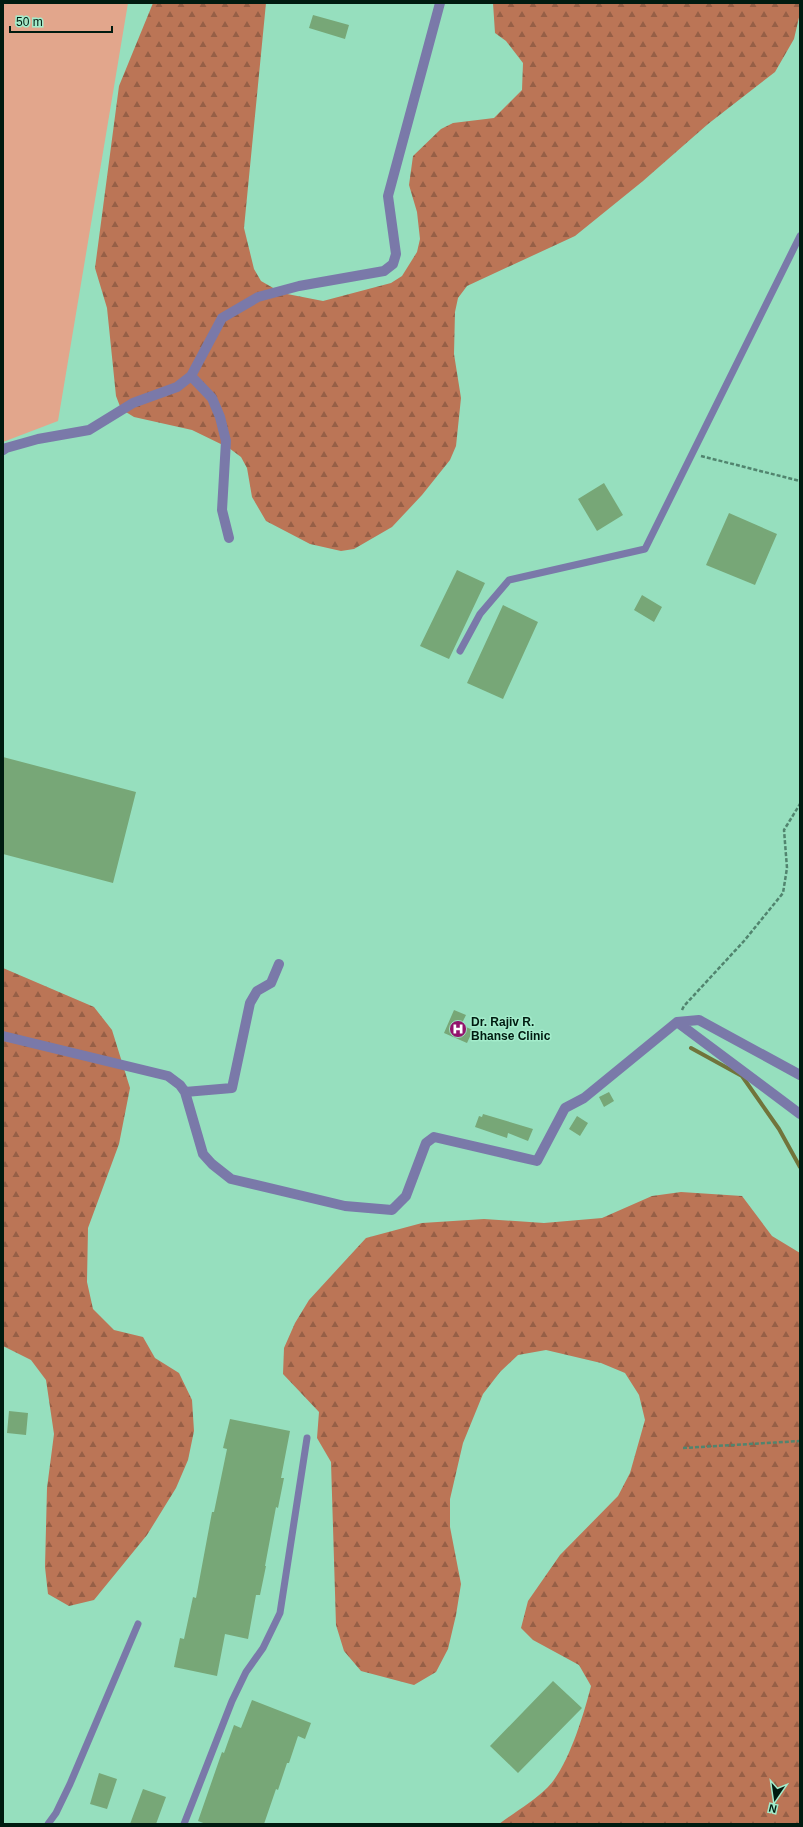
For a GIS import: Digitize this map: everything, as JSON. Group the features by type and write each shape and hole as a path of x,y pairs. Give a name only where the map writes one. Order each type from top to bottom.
{"street":[{"path":"3,450 38,439 89,430 133,404 176,387 191,376 222,318 258,297 300,286 384,271 393,264 396,254 388,196 440,3"},
{"path":"191,376 212,398 220,417 226,441 222,510 229,538"},
{"path":"185,1092 232,1088 250,1003 257,991 271,983 279,964"},
{"path":"3,1036 168,1076 180,1085 185,1092 203,1154 212,1164 231,1179 345,1206 392,1210 406,1196 426,1143 434,1137 537,1161 565,1108 584,1098 677,1022 699,1020 800,1075"},
{"path":"677,1022 800,1114"}],"lane":[{"path":"460,651 480,614 509,580 645,549 800,236"},
{"path":"184,1824 232,1701 246,1672 263,1648 280,1613 307,1438"},
{"path":"48,1824 56,1813 70,1784 138,1624"}],"path":[{"path":"692,454 800,482"},
{"path":"677,1022 684,1006 744,941 783,893 787,868 784,830 800,804"},
{"path":"683,1448 800,1441"}],"shaded area":[{"path":"3,3 128,3 58,421 3,442"}],"green space":[{"path":"153,3 266,3 244,228 254,269 261,281 282,293 323,301 391,283 402,276 417,252 420,239 417,212 409,185 413,156 441,129 453,123 494,118 522,90 523,63 506,41 495,33 493,3 800,3 800,13 794,39 775,72 708,124 643,181 575,236 467,286 458,298 455,312 454,354 461,398 456,446 450,460 422,495 392,527 354,549 341,551 310,544 266,521 252,497 247,468 241,457 229,448 192,430 134,417 121,409 116,396 107,308 95,268 119,86"},
{"path":"3,968 94,1007 112,1030 130,1088 119,1144 88,1228 87,1282 93,1309 114,1330 143,1337 155,1358 179,1373 192,1400 194,1431 188,1460 176,1488 147,1535 94,1600 69,1606 48,1594 45,1567 47,1488 54,1434 46,1380 31,1360 3,1346"},
{"path":"681,1192 742,1196 772,1236 800,1253 800,1824 499,1824 537,1797 548,1787 569,1754 580,1725 591,1686 579,1665 533,1640 521,1628 528,1601 560,1555 618,1496 630,1473 645,1420 639,1395 625,1373 601,1363 546,1350 518,1355 500,1372 483,1394 463,1443 450,1499 450,1527 461,1584 448,1649 436,1672 414,1685 361,1671 344,1651 336,1625 331,1462 317,1438 319,1412 283,1374 284,1348 295,1323 309,1300 366,1238 422,1223 484,1219 544,1223 602,1218 652,1196"}],"building":[{"path":"313,15 349,25 345,39 309,28"},
{"path":"604,483 623,515 597,531 578,499"},
{"path":"729,513 777,534 755,585 706,565"},
{"path":"457,570 485,583 449,659 420,646"},
{"path":"642,595 662,607 654,622 634,610"},
{"path":"503,605 538,622 503,699 467,683"},
{"path":"3,757 136,792 113,883 3,854"},
{"path":"454,1010 466,1015 461,1025 473,1030 467,1043 444,1033"},
{"path":"609,1092 614,1101 604,1107 599,1097"},
{"path":"483,1114 533,1129 528,1141 508,1133 507,1138 475,1127 479,1116 482,1117"},
{"path":"577,1116 588,1123 580,1136 569,1129"},
{"path":"9,1411 28,1413 26,1435 7,1433"},
{"path":"230,1419 290,1431 281,1478 284,1478 278,1508 276,1507 260,1595 256,1595 248,1639 225,1634 217,1676 174,1667 180,1638 184,1639 193,1597 196,1598 212,1512 214,1512 227,1449 223,1448"},
{"path":"553,1681 582,1708 518,1773 490,1746"},
{"path":"252,1700 311,1723 305,1739 298,1736 278,1790 276,1789 264,1824 206,1824 198,1821 222,1752 224,1753 234,1725 241,1728"},
{"path":"99,1773 117,1779 107,1809 90,1804"},
{"path":"143,1789 166,1797 156,1824 130,1824"}],"waterway":[{"path":"691,1048 742,1076 779,1129 800,1167"}],"place":[{"name":"Dr. Rajiv R. Bhanse Clinic","path":"458,1029"}]}
